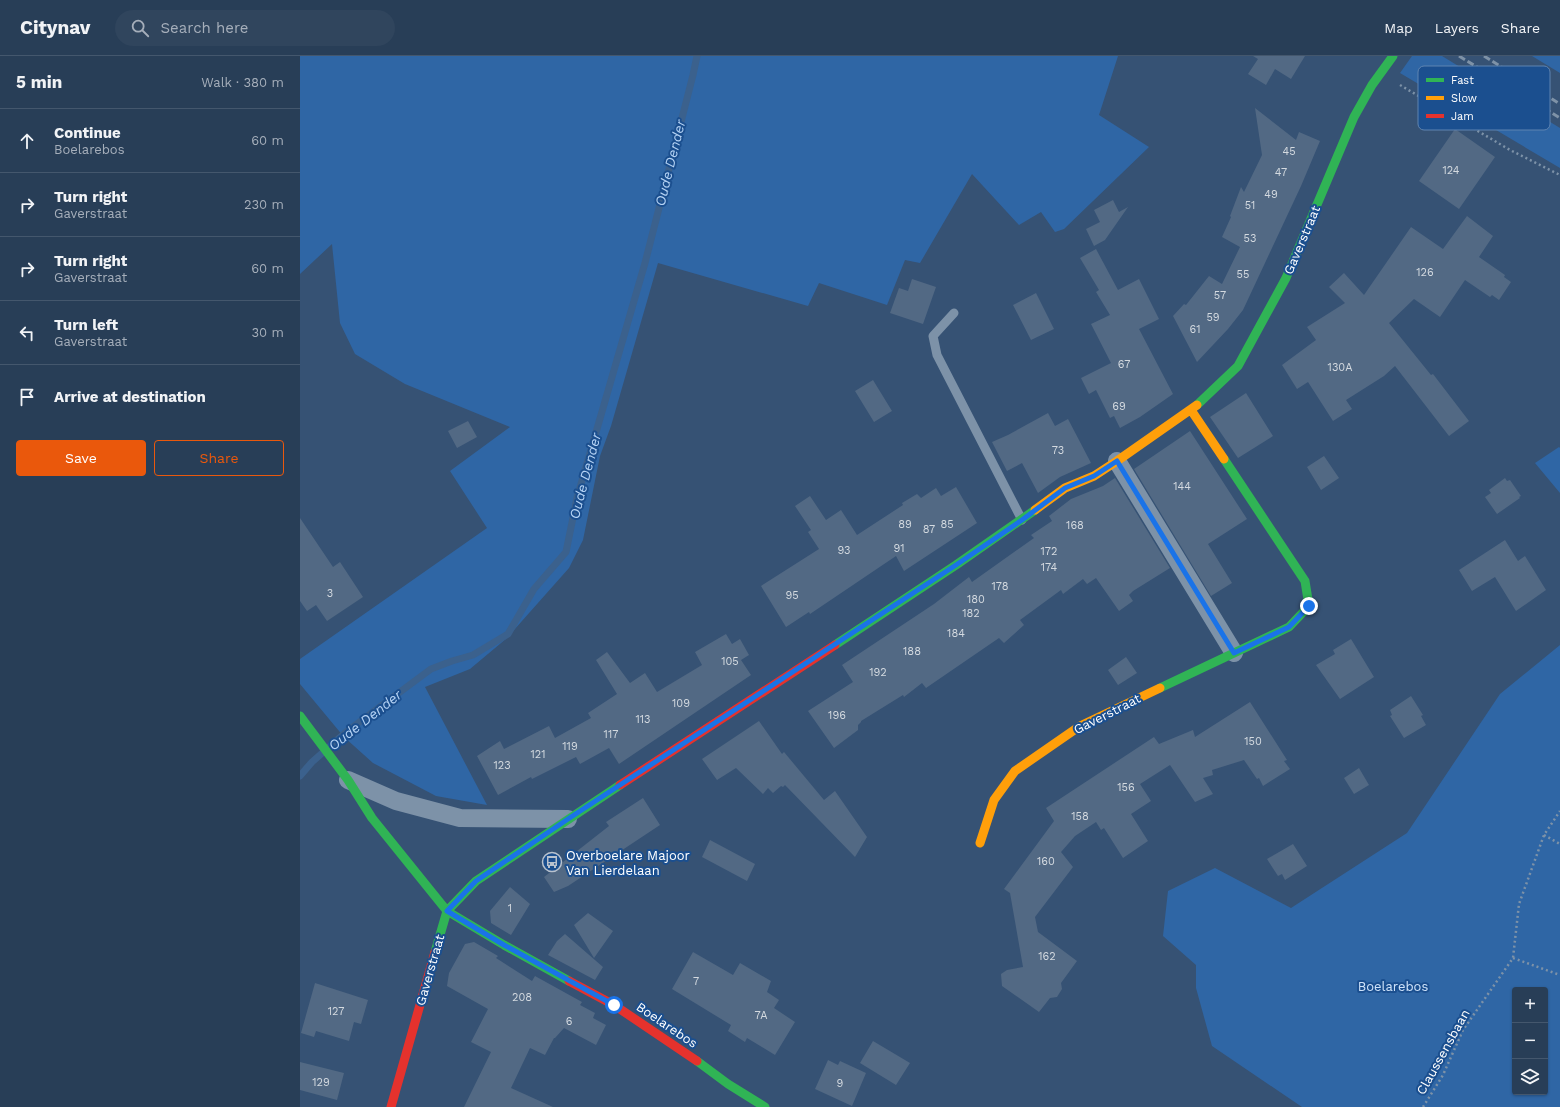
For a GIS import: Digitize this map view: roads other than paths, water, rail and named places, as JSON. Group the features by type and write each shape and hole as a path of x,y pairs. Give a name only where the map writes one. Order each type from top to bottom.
{"street":[{"name":"Gaverstraat","path":"391,1107 447,911 476,881 1022,520 1065,488 1094,476 1117,461 1192,410 1238,366 1286,278 1354,117 1380,74 1393,56"},
{"name":"Gaverstraat","path":"980,843 994,800 1015,771 1080,726 1289,627 1309,606 1305,582 1192,410"},
{"path":"1117,461 1234,653"},
{"path":"300,716 336,762 372,818 447,911"},
{"path":"348,780 396,801 460,818 568,819"},
{"name":"Boelarebos","path":"447,911 504,945 614,1005 678,1047 728,1084 765,1107"}],"lane":[{"path":"954,313 933,336 937,355 1022,520"}],"waterway":[{"name":"Oude Dender","path":"300,776 312,762 346,732 431,669 473,655 508,634 534,589 566,552 577,498 645,263 697,56"}],"railway":[{"path":"1459,56 1475,66"},
{"path":"1484,56 1500,66"},
{"path":"1550,98 1560,104"},
{"path":"1550,112 1560,118"}],"place":[{"name":"Overboelare Majoor Van Lierdelaan","path":"552,862"}]}
